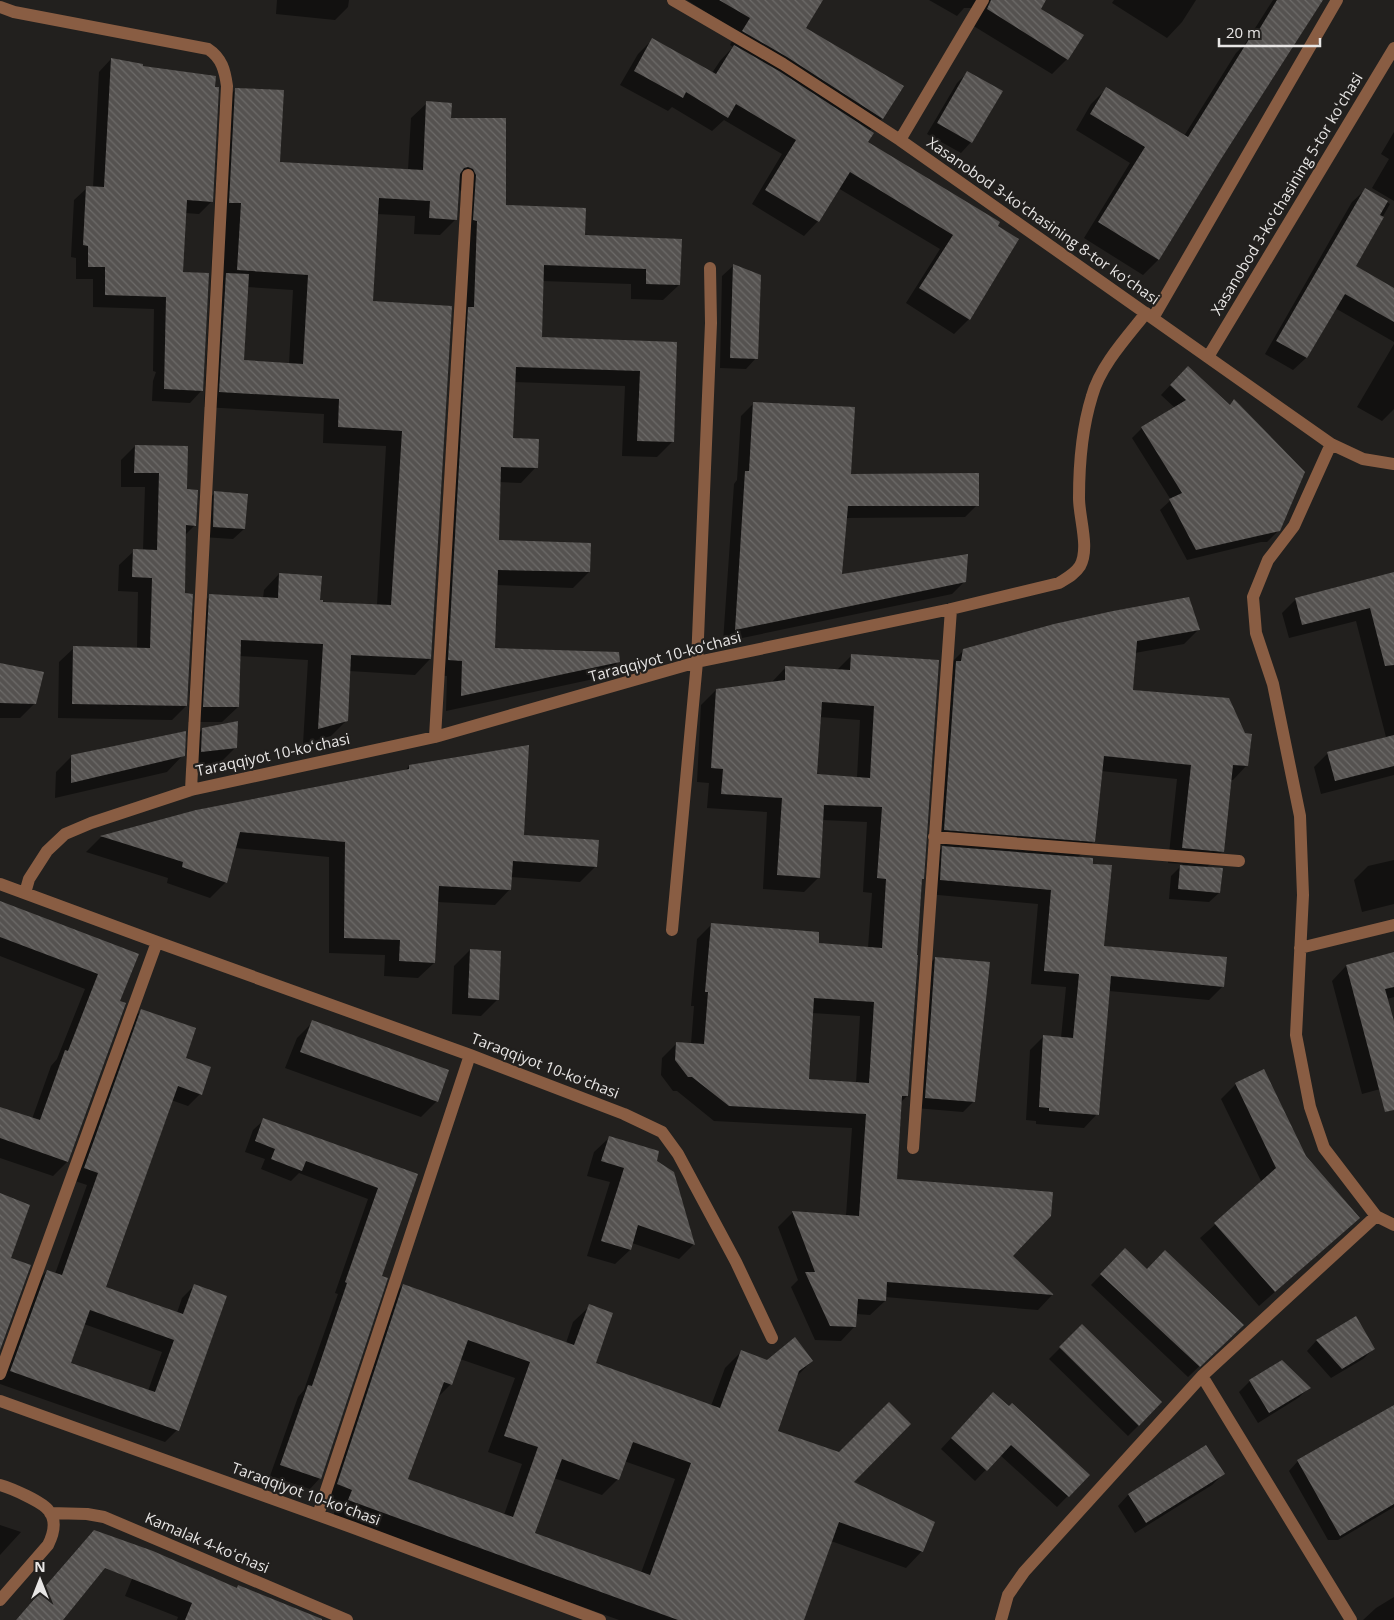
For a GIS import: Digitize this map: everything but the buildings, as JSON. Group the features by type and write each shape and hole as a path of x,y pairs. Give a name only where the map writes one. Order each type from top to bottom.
{"street":[{"name":"Xasanobod 3-koʻchasining 8-tor koʻchasi","path":"673,0 783,64 900,140 1331,444 1363,459 1394,464"},
{"path":"900,140 983,0"},
{"path":"1150,316 1337,0"},
{"path":"0,7 14,12 208,49 220,59 225,72 226,96 191,790"},
{"name":"Xasanobod 3-koʻchasining 5-tor koʻchasi","path":"1208,357 1394,48"},
{"path":"435,737 468,175"},
{"path":"672,930 697,662 711,323 710,268"},
{"name":"Taraqqiyot 10-koʻchasi","path":"24,893 29,879 47,851 65,834 91,823 191,790 435,737 697,662 951,609 1059,582 1071,575 1080,566 1083,554 1079,499 1084,428 1092,393 1105,368 1150,316"},
{"path":"1331,444 1294,526 1268,560 1253,597 1256,632 1273,684 1300,816 1303,895 1296,1035 1310,1107 1324,1148 1376,1216 1394,1224"},
{"path":"913,1148 951,609"},
{"path":"934,837 1239,861"},
{"name":"Taraqqiyot 10-koʻchasi","path":"0,884 470,1055 624,1114 662,1132 683,1162 736,1262 772,1338"},
{"path":"1300,948 1394,925"},
{"path":"0,1374 157,942"},
{"path":"318,1516 470,1055"},
{"path":"1000,1620 1008,1595 1024,1572 1202,1376 1376,1216"},
{"path":"1202,1376 1351,1620"},
{"name":"Taraqqiyot 10-koʻchasi","path":"0,1401 600,1620"},
{"path":"0,1485 13,1489 48,1509 54,1525 52,1538 48,1545 0,1600"},
{"name":"Kamalak 4-koʻchasi","path":"50,1513 87,1514 104,1517 347,1620"}]}
